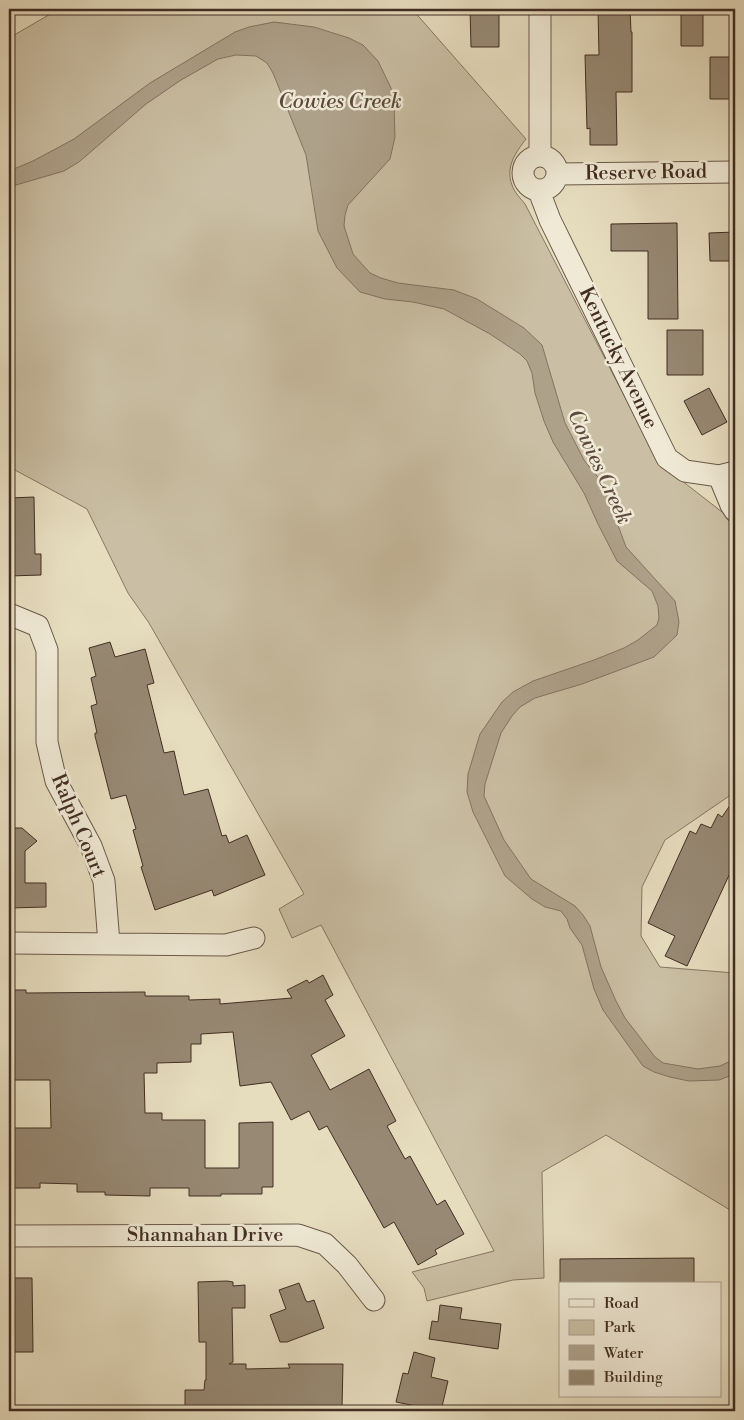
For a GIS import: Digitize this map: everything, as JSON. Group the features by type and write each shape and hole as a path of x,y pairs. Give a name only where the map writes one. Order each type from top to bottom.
{"street":[{"path":"540,9 540,156"},
{"path":"540,156 546,157 554,164 558,174 554,184 545,190 539,191 533,189 524,181 523,170 529,160 540,156"},
{"name":"Reserve Road","path":"558,174 735,172"},
{"name":"Kentucky Avenue","path":"539,191 550,220 667,458 685,471 727,474"},
{"path":"727,474 731,505 735,511"},
{"name":"Ralph Court","path":"9,614 38,626 47,650 47,742 56,781 91,846 104,881 109,943"},
{"path":"9,943 226,945 254,938"},
{"name":"Shannahan Drive","path":"9,1236 298,1235 325,1244 347,1265 374,1300"}],"green space":[{"path":"59,9 412,9 526,139 515,155 511,166 510,178 513,188 525,204 659,463 735,522 735,792 665,840 642,887 641,936 660,967 735,973 735,1213 606,1135 542,1172 544,1278 513,1280 427,1301 424,1288 412,1272 494,1251 321,925 292,938 279,909 304,894 149,623 128,593 87,509 15,470 9,469 9,38"}],"water":[{"name":"Cowies Creek","path":"274,22 314,27 349,38 363,45 378,61 391,88 394,102 395,137 390,159 348,205 345,215 344,226 353,254 370,273 381,278 398,283 454,290 477,299 524,328 542,345 565,423 584,460 602,482 626,547 675,601 679,622 677,635 654,657 582,684 535,698 520,707 501,733 485,784 484,796 504,840 531,879 575,906 583,915 590,926 601,967 616,1001 625,1018 655,1057 663,1063 698,1069 720,1066 735,1059 735,1074 719,1080 689,1081 654,1072 643,1066 603,1010 594,989 582,945 570,928 567,919 561,911 545,907 532,899 505,876 473,812 467,792 468,774 480,734 502,702 513,692 533,681 624,648 657,625 659,618 658,606 652,591 617,561 584,493 553,442 535,393 532,373 527,361 520,354 490,334 444,309 413,302 385,299 360,292 337,268 318,231 306,155 273,73 267,63 256,56 236,55 218,59 181,80 146,104 79,162 64,171 9,187 9,171 33,161 74,139 150,83 235,32"}],"building":[{"path":"470,9 499,9 499,47 471,47"},
{"path":"598,9 630,9 632,92 616,92 617,145 590,145 590,128 587,129 585,55 599,55"},
{"path":"681,9 703,9 703,46 681,46"},
{"path":"710,57 735,57 735,99 710,99"},
{"path":"677,223 678,319 648,319 648,251 611,251 611,224"},
{"path":"735,232 735,261 710,261 709,233"},
{"path":"667,330 703,330 703,375 667,375"},
{"path":"709,388 727,422 702,435 684,401"},
{"path":"34,497 35,554 41,554 41,575 9,576 9,498"},
{"path":"110,642 115,657 145,649 154,683 147,685 164,753 174,751 184,795 208,789 222,836 226,835 229,843 247,835 265,875 214,896 212,890 155,910 141,867 143,866 133,830 136,829 126,795 111,799 95,736 95,733 97,733 91,706 97,704 91,678 96,676 89,648"},
{"path":"735,798 735,873 731,871 687,966 665,956 675,936 648,923 690,831 696,834 701,824 711,828 718,814 722,817"},
{"path":"9,828 22,828 37,841 25,851 25,883 46,883 46,907 9,908"},
{"path":"323,975 333,995 325,1000 345,1036 311,1055 330,1090 369,1069 396,1121 387,1126 405,1159 410,1156 437,1205 445,1200 464,1234 435,1250 437,1254 418,1265 394,1222 384,1228 327,1126 319,1130 309,1111 291,1120 271,1082 240,1086 233,1032 201,1034 201,1044 191,1044 191,1062 157,1063 157,1073 144,1073 145,1113 162,1113 162,1120 205,1120 205,1168 239,1168 239,1123 273,1122 273,1187 262,1187 262,1194 221,1194 221,1196 189,1196 189,1188 150,1188 150,1196 105,1195 105,1192 77,1192 77,1184 40,1183 40,1188 9,1188 9,1128 51,1128 50,1080 9,1080 9,990 26,990 26,993 145,992 145,996 189,996 189,1000 220,999 220,1004 292,998 287,990 307,980 309,983"},
{"path":"694,1258 694,1282 560,1282 560,1259"},
{"path":"9,1278 32,1278 33,1352 9,1352"},
{"path":"198,1282 233,1282 233,1286 245,1285 245,1308 232,1308 233,1362 229,1364 246,1364 246,1369 290,1368 288,1364 343,1364 342,1407 244,1407 244,1411 185,1411 185,1390 204,1390 206,1380 206,1342 199,1342"},
{"path":"299,1283 306,1301 314,1300 324,1328 287,1342 280,1342 270,1315 286,1309 279,1290"},
{"path":"440,1305 462,1308 460,1319 501,1324 498,1349 429,1339 432,1321 438,1322"},
{"path":"414,1352 435,1358 431,1377 448,1381 441,1411 396,1402 403,1373 408,1374"}]}
